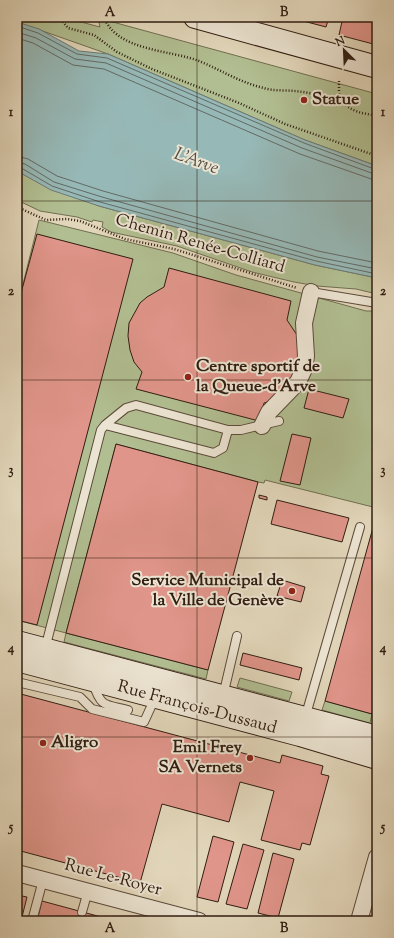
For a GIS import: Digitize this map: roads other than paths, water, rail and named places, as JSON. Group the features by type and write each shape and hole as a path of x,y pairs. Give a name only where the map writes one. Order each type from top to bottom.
{"main road":[{"path":"195,17 377,67"},
{"name":"Rue François-Dussaud","path":"17,642 220,705 302,727 377,758"},
{"name":"Rue François-Dussaud","path":"17,660 156,697 220,705"},
{"name":"Rue François-Dussaud","path":"302,727 377,737"}],"street":[{"path":"262,426 269,412 298,382 304,369 306,356 304,323 311,292"},
{"path":"359,921 377,857"},
{"name":"Rue Le-Royer","path":"17,873 199,921"}],"lane":[{"path":"311,292 377,303"},
{"path":"45,650 101,430 105,425 126,408 136,405 228,430 241,430 280,421"},
{"path":"105,425 214,453 223,448 228,430"},
{"path":"302,727 360,527"},
{"path":"220,705 237,636"},
{"path":"93,680 99,700 104,704 128,710"},
{"path":"17,682 80,697 92,709 144,722 156,697"},
{"path":"32,921 43,880"},
{"path":"82,912 88,892"}],"water":[{"name":"L'Arve","path":"17,22 39,29 79,51 108,54 305,140 377,166 377,278 315,265 99,206 51,190 17,171"}],"place":[{"name":"Statue","path":"304,100"},
{"name":"Centre sportif de la Queue-d'Arve","path":"188,377"},
{"name":"Service Municipal de la Ville de Genève","path":"292,591"},
{"name":"Aligro","path":"43,743"},
{"name":"Emil Frey SA Vernets","path":"250,758"}]}
